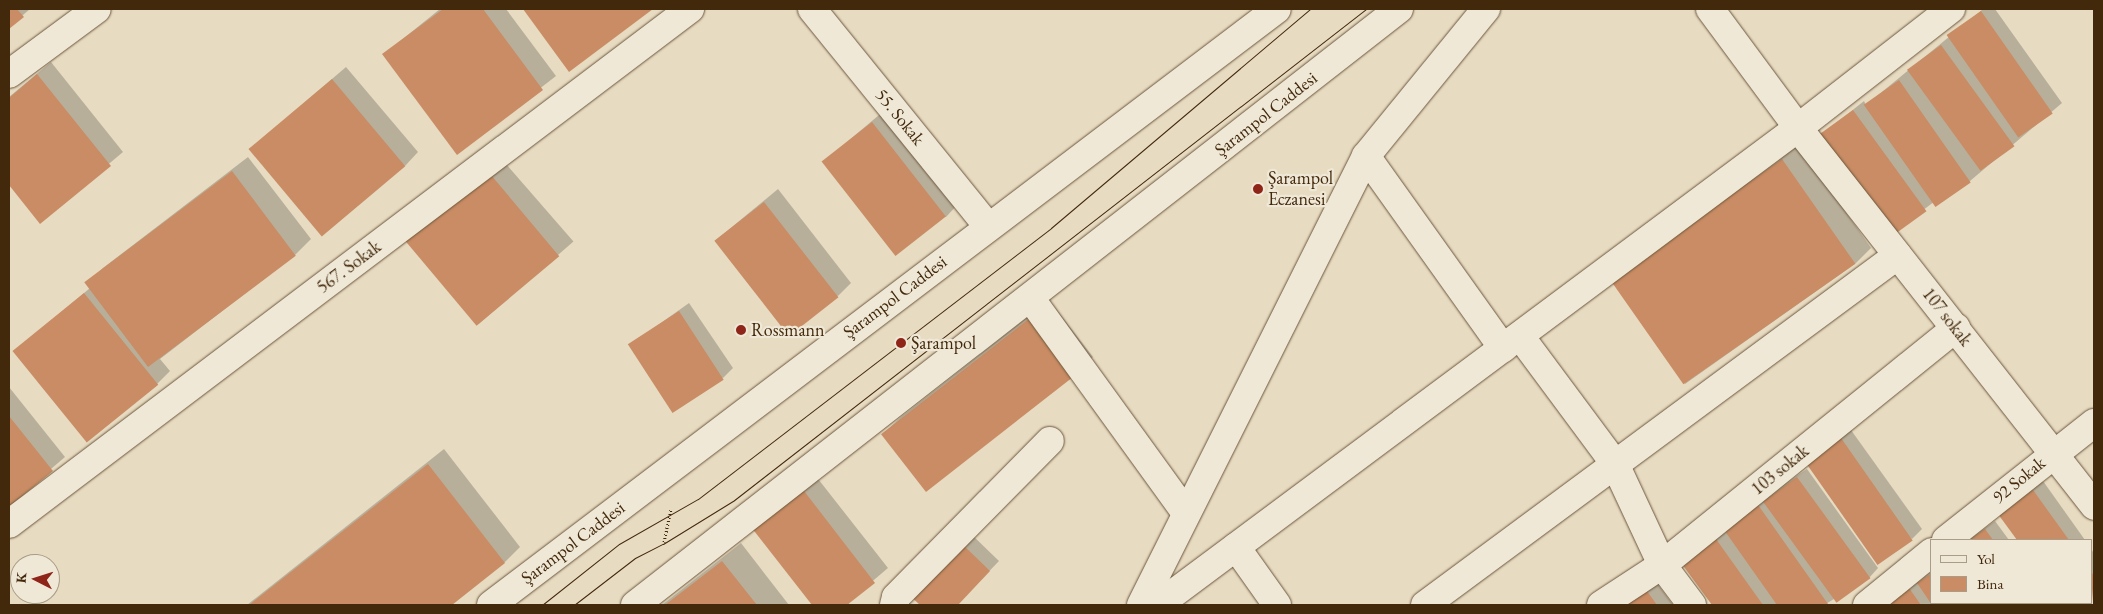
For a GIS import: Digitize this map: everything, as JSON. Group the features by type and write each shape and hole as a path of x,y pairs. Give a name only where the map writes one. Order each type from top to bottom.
{"street":[{"path":"9,74 97,9"},
{"name":"567. Sokak","path":"9,524 690,9"},
{"name":"55. Sokak","path":"812,9 988,226"},
{"name":"Şarampol Caddesi","path":"635,605 1031,299 1399,9"},
{"path":"1141,605 1366,156 1486,9"},
{"name":"107 sokak","path":"1710,9 1798,128 2094,506"},
{"path":"1158,605 1798,128 1951,9"},
{"name":"Şarampol Caddesi","path":"491,605 1268,11"},
{"path":"1366,156 1511,342 1615,464 1662,565 1692,605"},
{"path":"1425,605 1898,255"},
{"path":"1031,299 1186,513"},
{"name":"103 sokak","path":"1601,605 1662,565 1956,328"},
{"name":"92 Sokak","path":"1947,539 2053,452 2094,423"},
{"path":"894,605 896,597 1050,441"},
{"path":"1236,547 1277,605"},
{"path":"1867,605 1930,554"}],"path":[{"path":"662,551 673,501"}],"building":[{"path":"9,9 17,9 24,17 9,29"},
{"path":"443,9 483,9 543,90 457,155 382,54"},
{"path":"523,9 653,9 569,72"},
{"path":"1981,11 2053,113 2018,137 1947,35"},
{"path":"1941,45 2014,146 1980,171 1907,70"},
{"path":"37,74 111,166 40,224 9,185 9,98"},
{"path":"332,79 405,166 322,236 249,149"},
{"path":"1899,80 1971,182 1935,207 1864,105"},
{"path":"1853,110 1926,211 1893,235 1820,134"},
{"path":"872,122 946,217 895,256 822,161"},
{"path":"1782,159 1855,264 1683,384 1610,279"},
{"path":"486,169 559,256 477,326 403,238"},
{"path":"232,171 296,256 148,367 84,282"},
{"path":"764,202 838,297 789,336 714,241"},
{"path":"84,293 158,385 87,443 13,351"},
{"path":"679,311 724,380 673,413 628,344"},
{"path":"1030,318 1075,376 926,492 881,434"},
{"path":"9,416 53,471 9,507"},
{"path":"1841,438 1913,540 1877,565 1806,463"},
{"path":"428,464 505,563 452,605 249,605"},
{"path":"1797,477 1870,578 1836,603 1763,502"},
{"path":"801,487 875,583 847,605 812,605 751,527"},
{"path":"2033,490 2068,539 2016,539 1998,514"},
{"path":"1756,502 1827,605 1777,605 1722,527"},
{"path":"1985,529 1992,539 1970,539"},
{"path":"1711,532 1763,605 1712,605 1676,556"},
{"path":"960,542 990,571 958,605 920,605 909,595"},
{"path":"722,561 757,605 665,605"},
{"path":"1930,574 1930,602 1917,583"},
{"path":"1644,587 1657,605 1619,605"},
{"path":"1909,588 1921,605 1886,605"},
{"path":"1931,604 1984,605 1932,605"},
{"path":"1985,604 2037,604 2037,605"}],"tram line":[{"path":"542,605 619,544 698,499 1051,228 1310,9"},
{"path":"574,605 635,558 663,544 733,501 1366,9"}],"place":[{"name":"Şarampol Eczanesi","path":"1258,189"},
{"name":"Rossmann","path":"741,330"},
{"name":"Şarampol","path":"901,343"}]}
